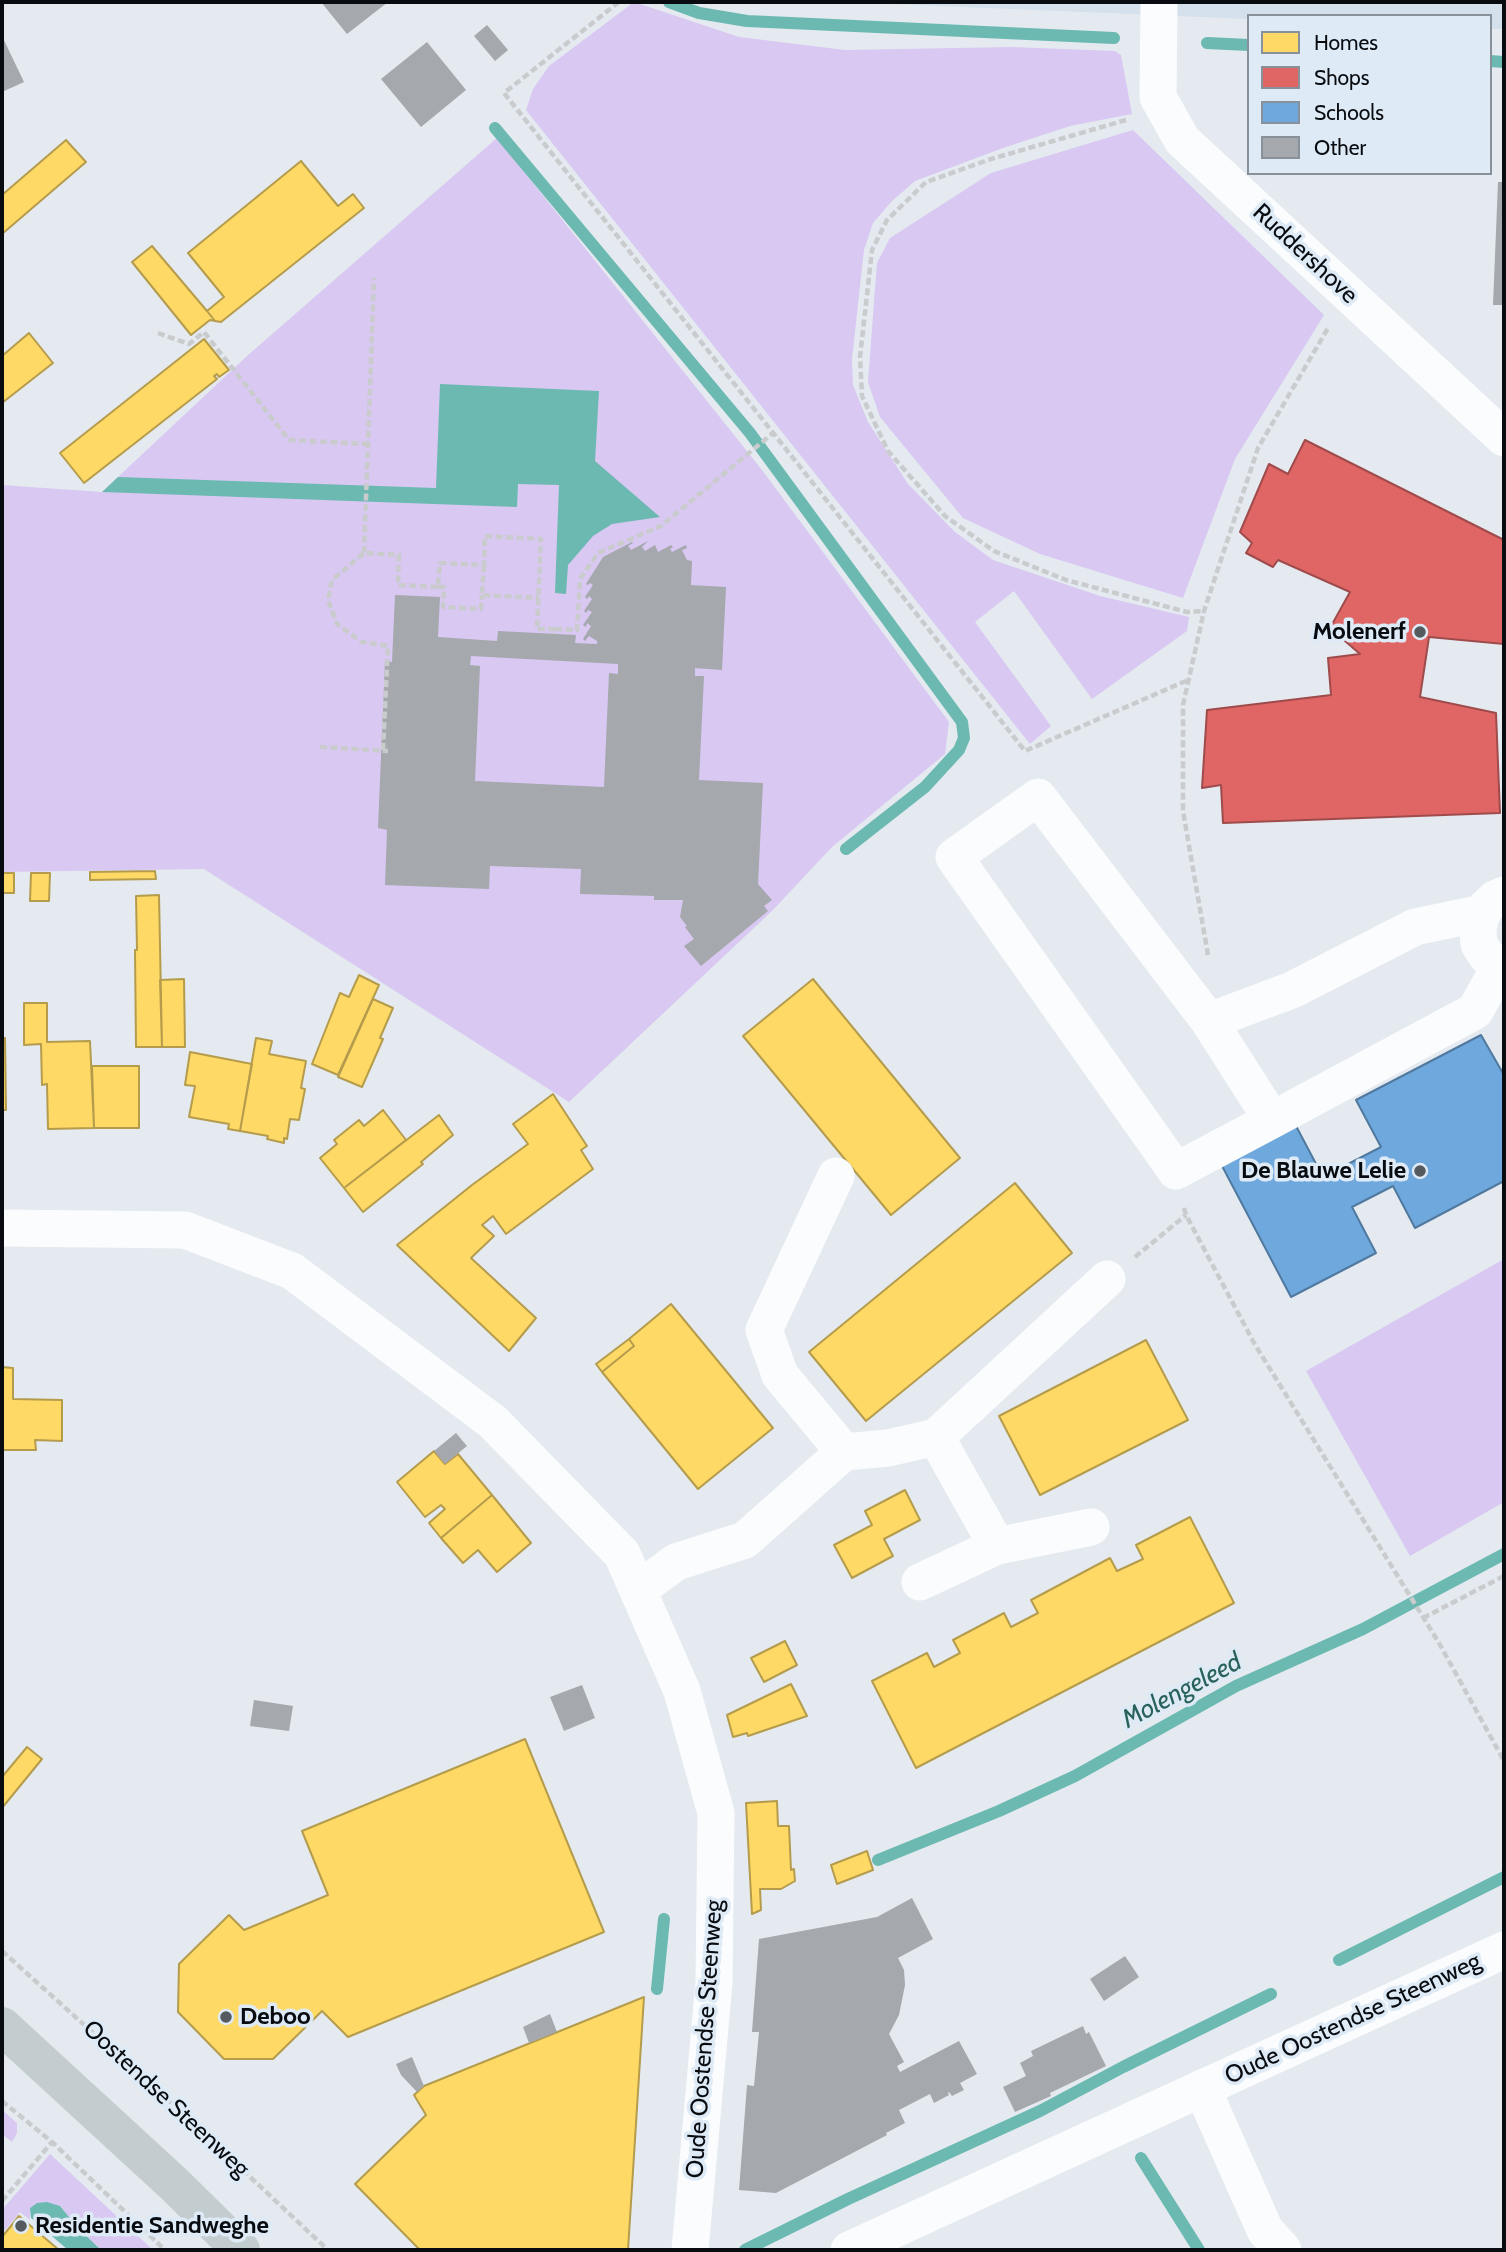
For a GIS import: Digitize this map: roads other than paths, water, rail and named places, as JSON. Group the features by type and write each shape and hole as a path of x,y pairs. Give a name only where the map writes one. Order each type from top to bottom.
{"main road":[{"path":"2,2026 175,2185 241,2250"}],"street":[{"name":"Ruddershove","path":"1159,2 1158,97 1182,140 1504,438"},
{"path":"1272,1120 1209,1021 1038,797 954,857 1176,1171 1272,1120 1475,1011 1502,967 1486,955 1479,944 1478,931 1493,904"},
{"path":"1209,1021 1292,990 1415,927 1493,904"},
{"path":"836,1176 764,1331 780,1375 844,1452"},
{"name":"Oude Oostendse Steenweg","path":"2,1228 185,1230 292,1270 493,1422 622,1554 682,1691 716,1813 714,1982 690,2250"},
{"path":"638,1590 676,1562 745,1541 844,1452 888,1448 936,1437 1107,1279"},
{"path":"936,1437 997,1546"},
{"path":"920,1582 997,1546 1091,1527"},
{"name":"Oude Oostendse Steenweg","path":"849,2250 1504,1950"},
{"name":"Oude Oostendse Steenweg","path":"1202,2088 1265,2230 1283,2250"}],"waterway":[{"path":"669,2 699,13 747,21 1114,38"},
{"path":"1207,43 1247,45"},
{"path":"1492,61 1504,62"},
{"path":"495,128 750,433 962,722 964,738 959,750 925,787 846,849"},
{"name":"Molengeleed","path":"878,1860 999,1811 1075,1776 1236,1686 1363,1629 1504,1554"},
{"path":"1339,1960 1504,1877"},
{"name":"Molengeleed","path":"657,1989 664,1919"},
{"path":"745,2250 848,2199 1040,2111 1271,1994"},
{"path":"1141,2158 1199,2250"}],"place":[{"name":"Molenerf","path":"1420,632"},
{"name":"De Blauwe Lelie","path":"1420,1171"},
{"name":"Deboo","path":"226,2017"},
{"name":"Residentie Sandweghe","path":"21,2226"}]}
